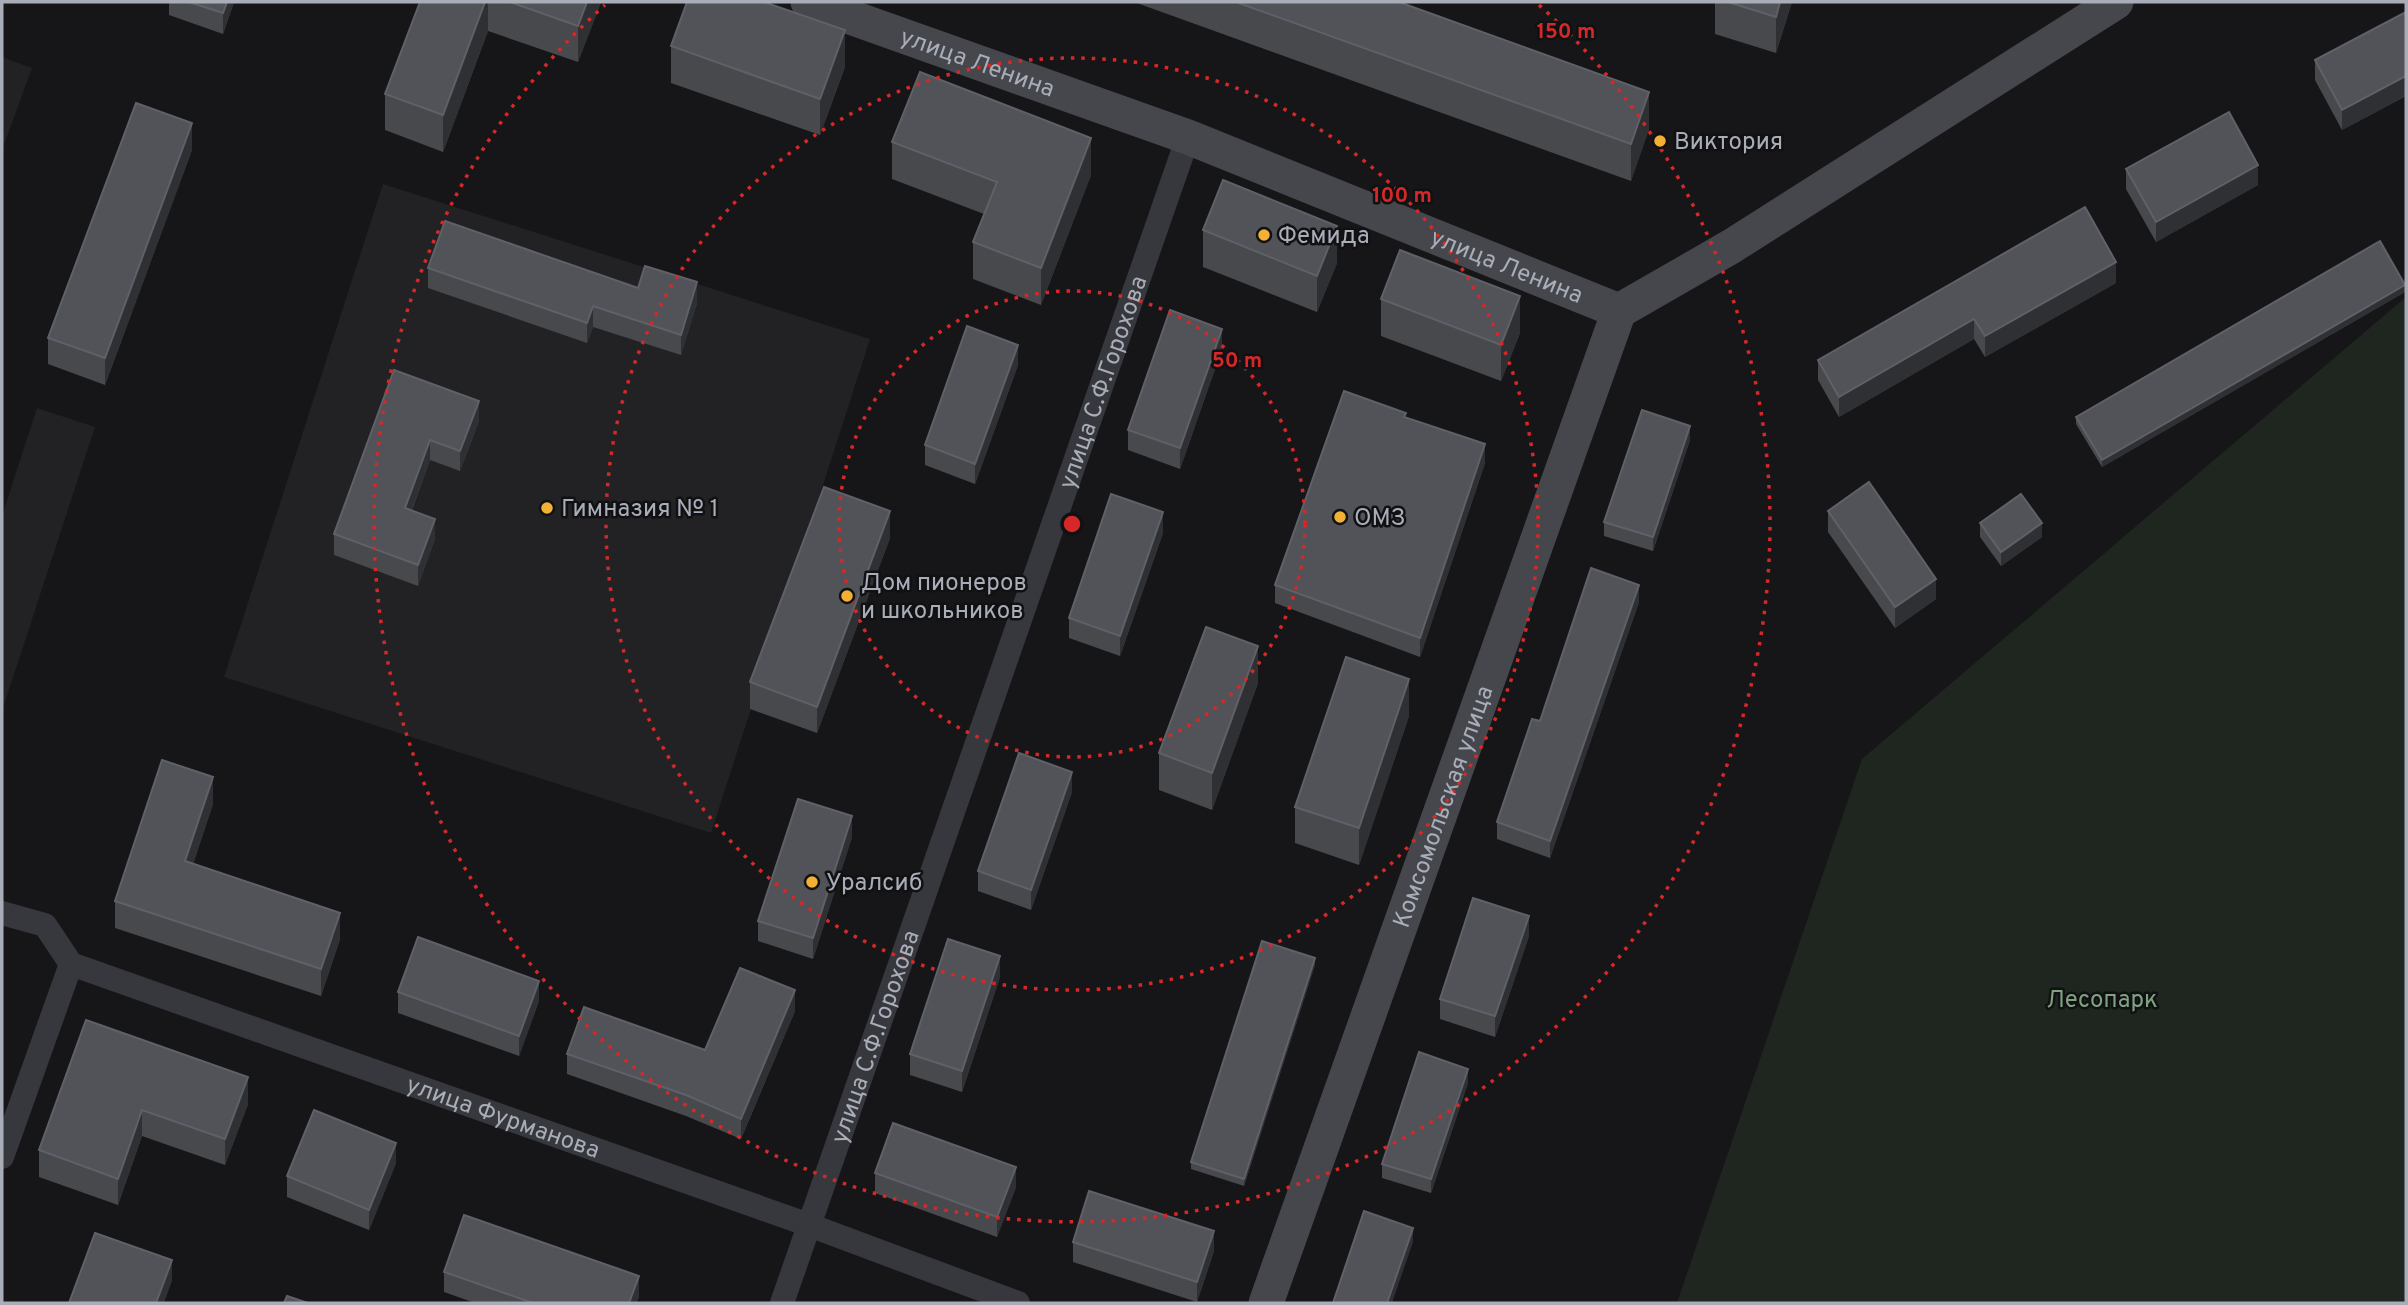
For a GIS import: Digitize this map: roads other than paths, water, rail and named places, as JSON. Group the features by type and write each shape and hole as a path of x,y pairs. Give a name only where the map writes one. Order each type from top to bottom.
{"main road":[{"name":"улица Ленина","path":"808,2 1188,136 1619,311"},
{"path":"1619,311 1732,246 2116,2"},
{"name":"Комсомольская улица","path":"1266,1303 1619,311"}],"street":[{"name":"улица С.Ф.Горохова","path":"782,1303 1188,136"},
{"path":"2,913 45,925 71,964 2,1157"},
{"name":"улица Фурманова","path":"71,964 809,1225 1018,1303"}],"place":[{"name":"Виктория","path":"1660,141"},
{"name":"Фемида","path":"1264,235"},
{"name":"Гимназия № 1","path":"547,508"},
{"name":"ОМЗ","path":"1340,517"},
{"name":"Дом пионеров и школьников","path":"847,596"},
{"name":"Уралсиб","path":"812,882"}],"park label":[{"name":"Лесопарк","path":"2102,999"}]}
